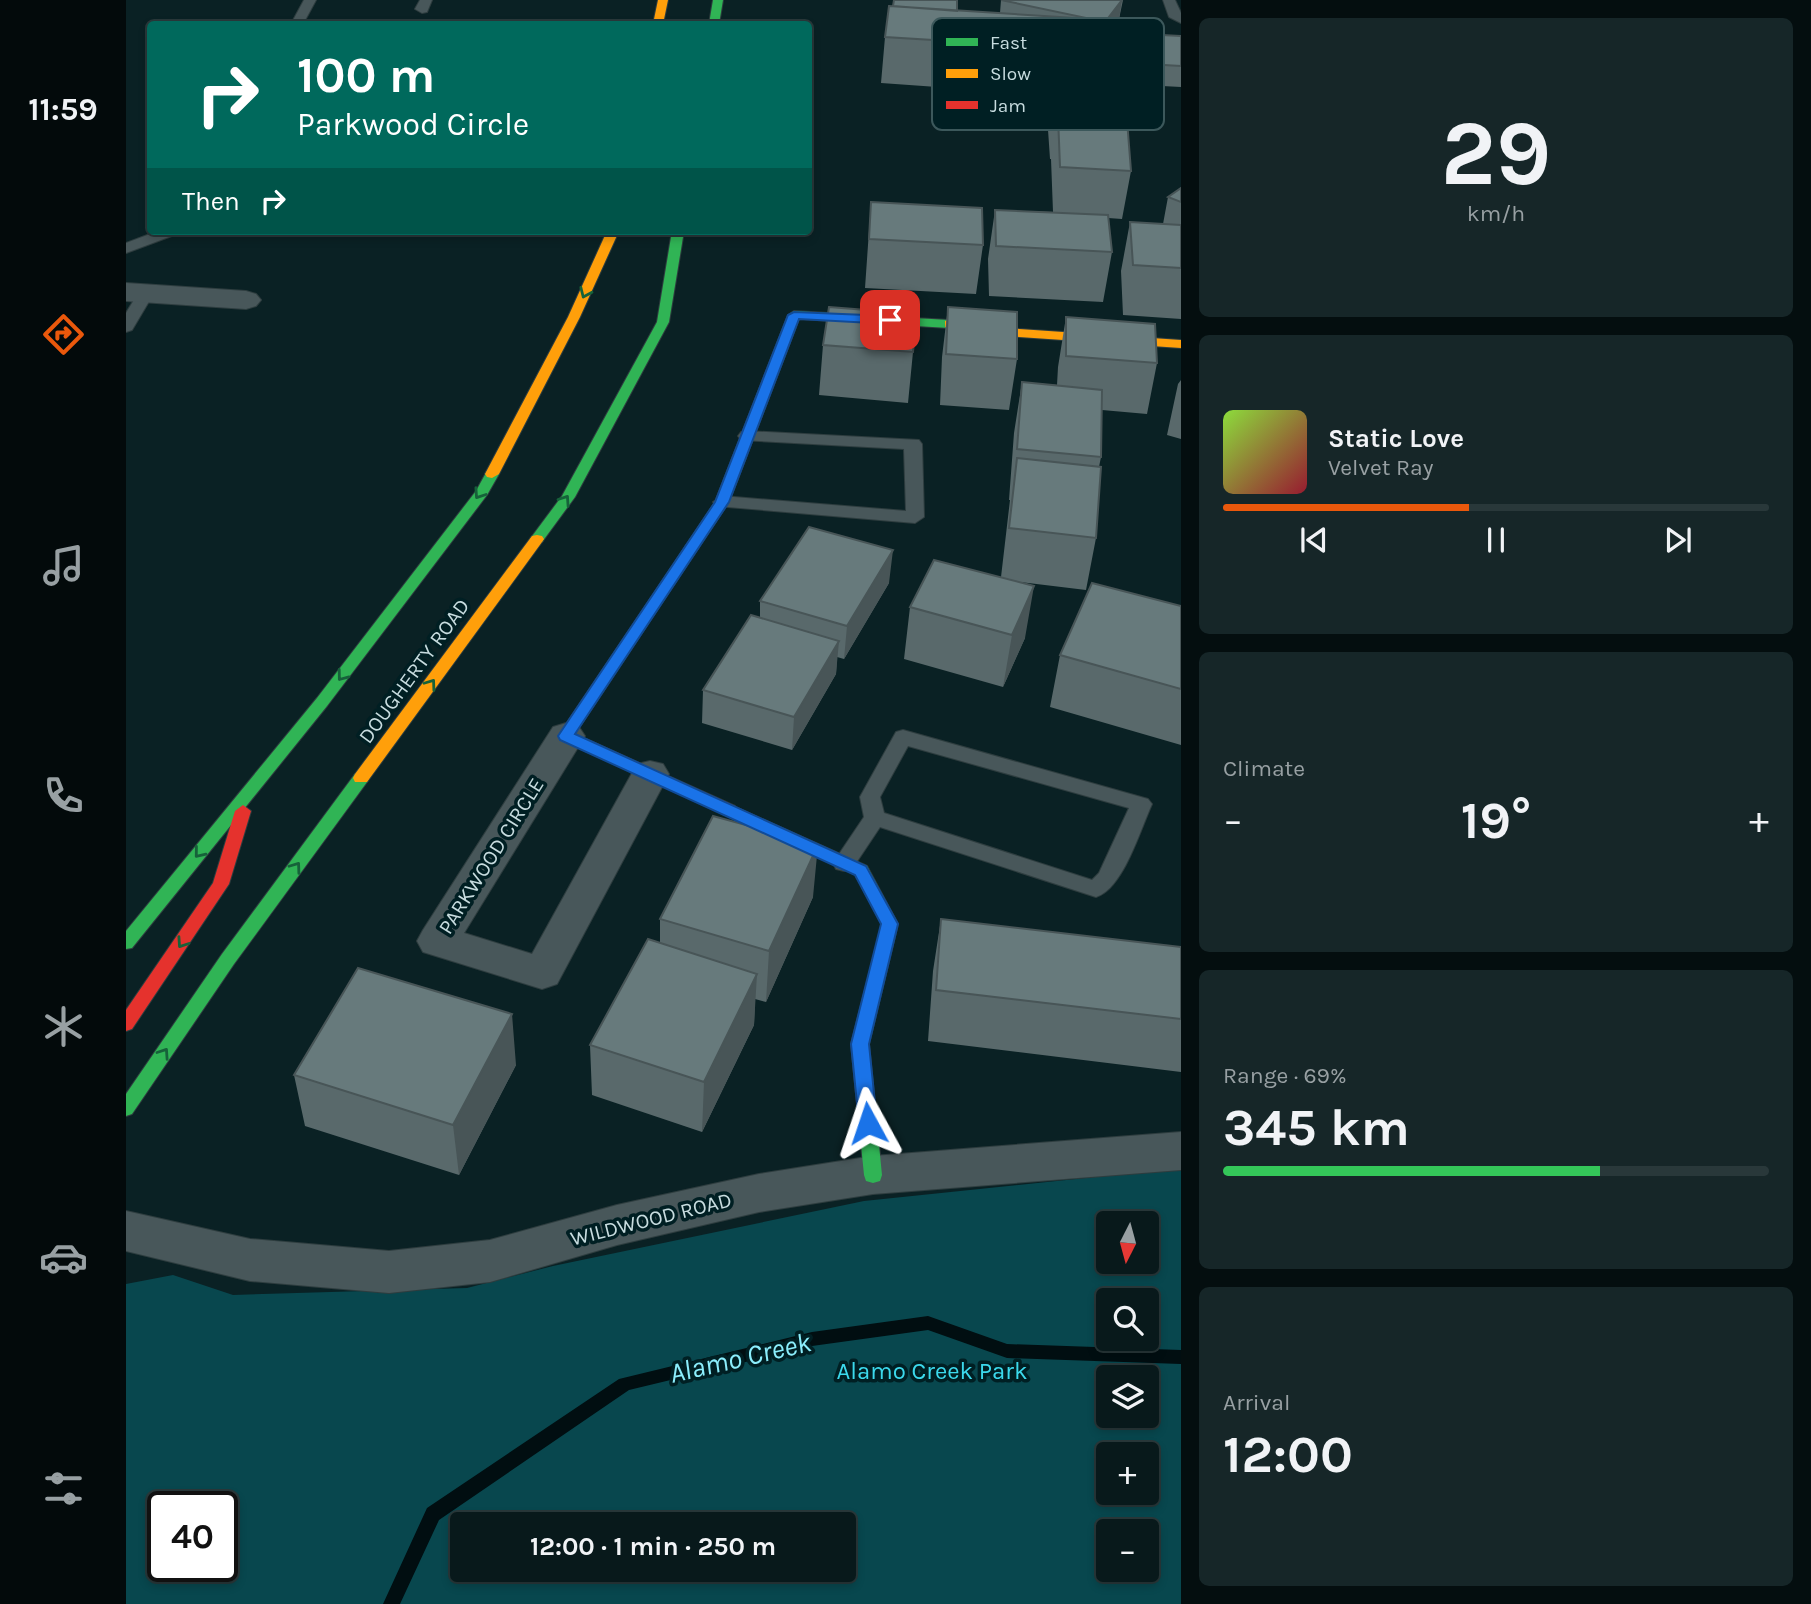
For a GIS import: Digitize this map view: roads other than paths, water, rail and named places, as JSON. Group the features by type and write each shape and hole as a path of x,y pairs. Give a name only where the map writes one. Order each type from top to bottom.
{"main road":[{"path":"659,21 663,0"},
{"path":"714,21 718,0"},
{"path":"126,943 323,702 482,492 574,317 611,235"},
{"name":"DOUGHERTY ROAD","path":"126,1109 228,958 568,497 663,322 677,235"},
{"name":"PARKWOOD CIRCLE","path":"566,736 722,502 794,315 937,323 1019,333 1181,344"},
{"path":"566,736 861,870 890,924 860,1044 873,1175"},
{"path":"126,1024 221,884 249,793"}],"street":[{"path":"136,292 246,300"},
{"name":"PARKWOOD CIRCLE","path":"566,736 438,941 542,973 650,774"},
{"name":"WILDWOOD ROAD","path":"126,1231 250,1260 389,1272 491,1261 617,1225 734,1199 873,1175 1181,1151"}],"lane":[{"path":"299,21 310,0"},
{"path":"1170,0 1174,14 1181,19"},
{"path":"126,248 161,235"},
{"path":"126,327 136,292"},
{"path":"722,502 915,517 913,444 747,436"},
{"path":"844,863 875,818 870,797 903,737 1141,804 1108,878 1096,888 875,818"}],"waterway":[{"name":"Alamo Creek","path":"391,1604 433,1514 625,1384 812,1339 928,1323 1007,1351 1181,1357"}],"park label":[{"name":"Alamo Creek Park","path":"932,1371"}]}
